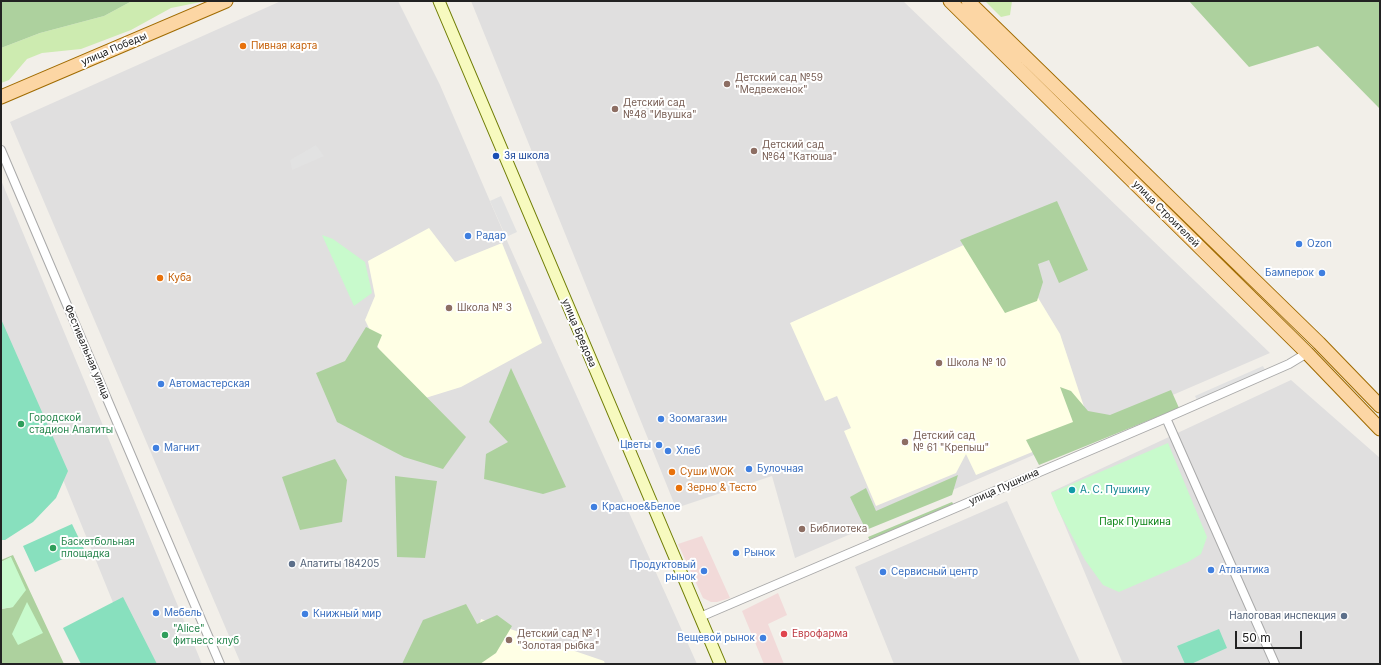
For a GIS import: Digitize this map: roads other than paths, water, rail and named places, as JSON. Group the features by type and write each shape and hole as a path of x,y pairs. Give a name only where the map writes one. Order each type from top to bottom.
{"main road":[{"name":"улица Победы","path":"1,97 226,1"},
{"name":"улица Строителей","path":"950,1 1023,64 1319,343 1380,406"},
{"name":"улица Строителей","path":"968,1 1023,64 1380,429"},
{"path":"1307,353 1319,343"}],"street":[{"name":"улица Бредова","path":"439,1 720,664"},
{"name":"Фестивальная улица","path":"1,150 220,664"},
{"name":"улица Пушкина","path":"700,617 1166,418 1289,364 1307,353"},
{"path":"1166,418 1275,664"}],"place":[{"name":"Пивная карта","path":"243,46"},
{"name":"Детский сад №59 \"Медвеженок\"","path":"727,84"},
{"name":"Детский сад №48 \"Ивушка\"","path":"615,109"},
{"name":"Детский сад №64 \"Катюша\"","path":"754,151"},
{"name":"3я школа","path":"496,156"},
{"name":"Радар","path":"468,236"},
{"name":"Ozon","path":"1299,244"},
{"name":"Бамперок","path":"1322,273"},
{"name":"Куба","path":"160,278"},
{"name":"Школа № 3","path":"449,308"},
{"name":"Школа № 10","path":"939,363"},
{"name":"Автомастерская","path":"161,384"},
{"name":"Зоомагазин","path":"661,419"},
{"name":"Городской стадион Апатиты","path":"21,424"},
{"name":"Детский сад № 61 \"Крепыш\"","path":"905,442"},
{"name":"Цветы","path":"659,445"},
{"name":"Магнит","path":"156,448"},
{"name":"Хлеб","path":"668,451"},
{"name":"Булочная","path":"749,469"},
{"name":"Суши WOK","path":"672,472"},
{"name":"Зерно & Тесто","path":"679,488"},
{"name":"А. С. Пушкину","path":"1072,490"},
{"name":"Красное&Белое","path":"594,507"},
{"name":"Библиотека","path":"802,529"},
{"name":"Баскетбольная площадка","path":"53,548"},
{"name":"Рынок","path":"736,553"},
{"name":"Апатиты 184205","path":"292,564"},
{"name":"Атлантика","path":"1211,570"},
{"name":"Продуктовый рынок","path":"704,571"},
{"name":"Сервисный центр","path":"883,572"},
{"name":"Мебель","path":"156,613"},
{"name":"Книжный мир","path":"305,614"},
{"name":"Налоговая инспекция","path":"1344,616"},
{"name":"Еврофарма","path":"784,634"},
{"name":"\"Alice\" фитнесс клуб","path":"165,635"},
{"name":"Вещевой рынок","path":"763,638"},
{"name":"Детский сад № 1 \"Золотая рыбка\"","path":"509,640"}],"park label":[{"name":"Парк Пушкина","path":"1135,522"}]}
